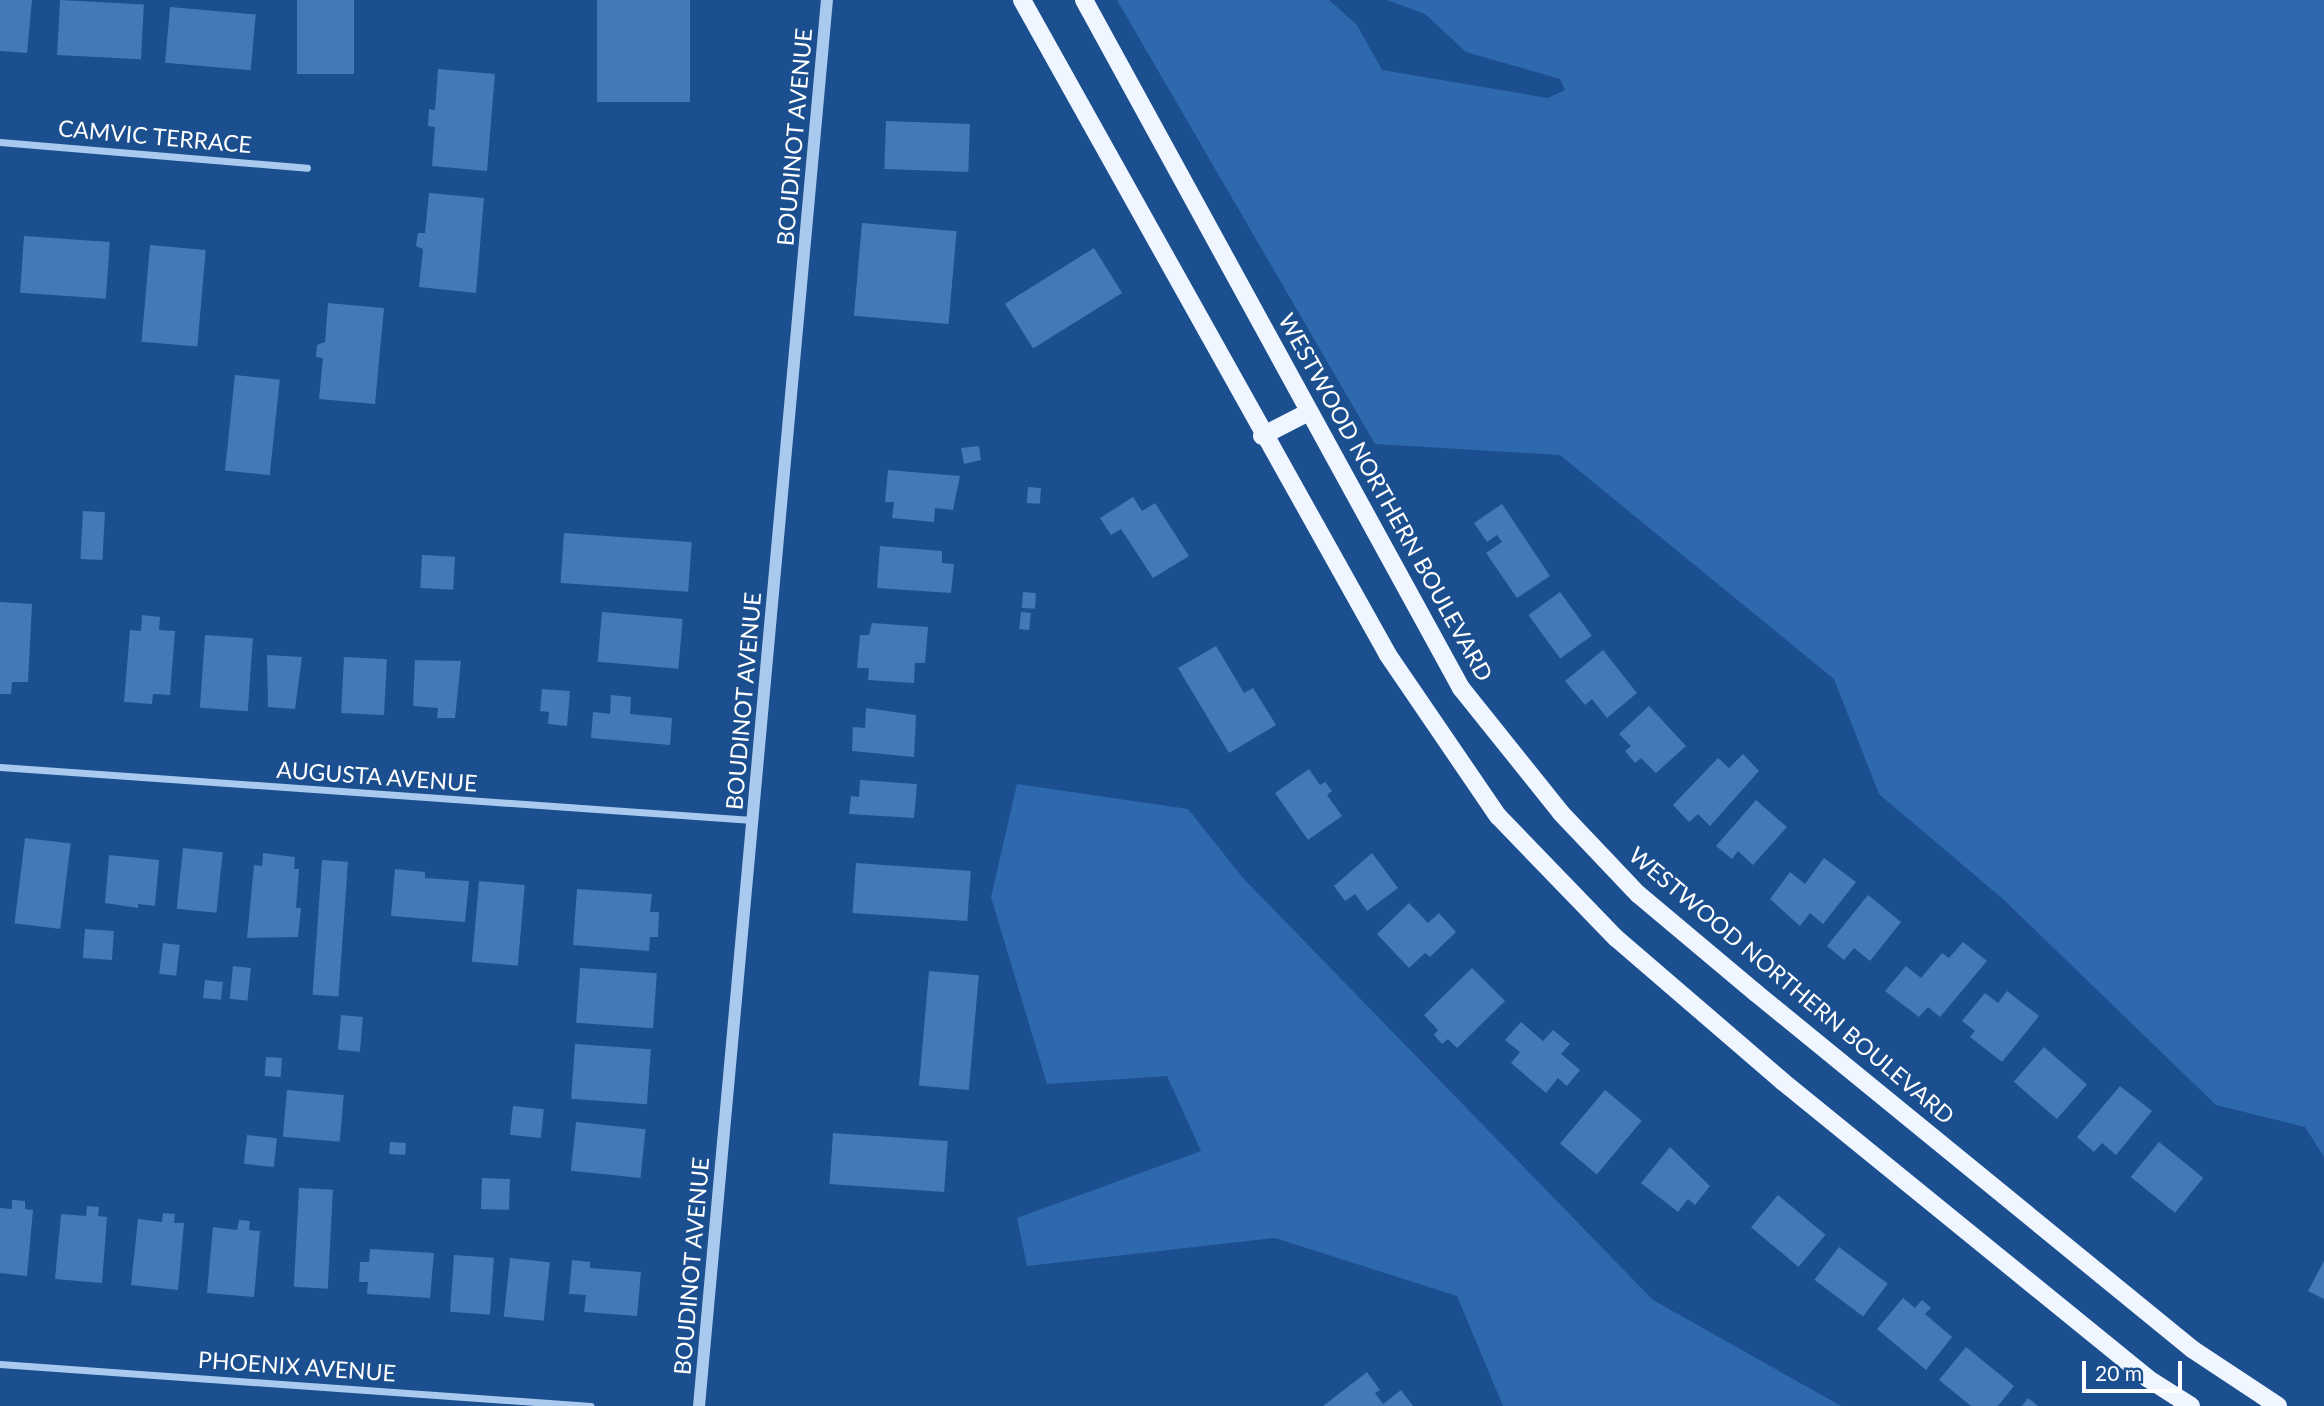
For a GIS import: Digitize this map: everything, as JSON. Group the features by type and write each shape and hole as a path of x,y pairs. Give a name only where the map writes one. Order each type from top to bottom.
{"main road":[{"path":"1022,0 1262,436 1388,655 1498,816 1616,938 1782,1081 2147,1378 2191,1406"},
{"name":"WESTWOOD NORTHERN BOULEVARD","path":"1084,0 1461,688 1561,813 1638,894 2192,1349 2278,1406"},
{"path":"1262,436 1309,412"}],"street":[{"name":"BOUDINOT AVENUE","path":"699,1406 827,0"},
{"name":"CAMVIC TERRACE","path":"0,142 307,168"},
{"name":"AUGUSTA AVENUE","path":"0,768 752,820"},
{"name":"PHOENIX AVENUE","path":"0,1364 591,1406"}],"shaded area":[{"path":"1117,0 1329,0 1357,25 1382,70 1548,98 1565,90 1560,79 1466,52 1425,14 1387,0 2324,0 2324,1157 2305,1127 2216,1105 2003,899 1879,794 1834,679 1560,455 1375,444"},
{"path":"1017,784 1188,809 1243,878 1653,1300 1841,1406 1503,1406 1457,1296 1275,1238 1027,1266 1017,1218 1201,1151 1167,1076 1047,1084 991,897"}],"building":[{"path":"0,0 32,0 27,53 0,51"},
{"path":"60,0 144,4 141,59 57,55"},
{"path":"297,0 354,0 354,74 297,74"},
{"path":"597,0 690,0 690,102 597,102"},
{"path":"170,7 256,14 251,70 165,63"},
{"path":"438,69 495,74 487,171 432,166 435,127 428,126 429,109 435,110"},
{"path":"886,121 970,124 968,172 884,169"},
{"path":"429,193 484,198 476,293 419,287 423,249 416,246 418,233 425,233"},
{"path":"862,223 957,231 949,324 854,316"},
{"path":"24,236 110,242 106,299 20,293"},
{"path":"150,245 206,250 197,347 142,342"},
{"path":"1094,248 1122,293 1033,349 1005,304"},
{"path":"328,303 384,308 375,404 319,399 323,358 316,357 317,345 325,342"},
{"path":"235,375 280,380 270,475 225,470"},
{"path":"979,446 981,460 964,464 961,448"},
{"path":"888,470 960,476 953,510 935,508 934,522 892,518 894,502 885,502"},
{"path":"1028,487 1041,488 1040,504 1027,503"},
{"path":"1133,497 1142,511 1155,503 1189,556 1153,578 1121,529 1111,535 1100,518"},
{"path":"1502,504 1550,576 1517,598 1486,553 1502,542 1497,535 1487,542 1474,523"},
{"path":"83,511 105,512 102,560 80,559"},
{"path":"564,533 692,542 688,592 561,583"},
{"path":"880,546 942,551 942,563 954,564 951,593 877,588"},
{"path":"422,555 455,557 453,590 420,588"},
{"path":"1023,592 1036,593 1035,609 1022,608"},
{"path":"1560,592 1592,636 1560,659 1528,615"},
{"path":"0,602 32,604 28,682 12,682 11,694 0,694"},
{"path":"602,612 683,619 678,669 598,662"},
{"path":"1021,612 1031,613 1029,630 1019,629"},
{"path":"142,615 160,617 159,630 175,631 170,695 153,694 152,704 124,702 130,630 141,631"},
{"path":"872,623 928,627 925,663 915,663 914,683 868,680 869,668 857,668 860,635 869,635"},
{"path":"205,635 253,638 248,711 200,708"},
{"path":"1216,646 1244,693 1253,688 1276,725 1229,753 1178,668"},
{"path":"1603,650 1637,693 1607,718 1592,699 1585,705 1565,681"},
{"path":"267,655 302,657 295,709 268,707"},
{"path":"344,657 387,659 384,715 341,713"},
{"path":"415,660 461,661 455,718 437,718 438,708 413,706"},
{"path":"542,689 570,691 567,726 548,724 549,712 540,711"},
{"path":"611,695 631,697 630,714 672,718 670,745 591,738 593,712 610,714"},
{"path":"1649,706 1686,746 1656,773 1641,758 1635,763 1625,751 1631,746 1619,734"},
{"path":"866,708 916,715 914,757 852,751 853,727 865,728"},
{"path":"1743,754 1759,771 1710,826 1698,814 1689,822 1673,805 1718,758 1729,768"},
{"path":"1309,769 1320,785 1325,782 1332,791 1327,795 1342,816 1308,840 1275,793"},
{"path":"860,780 917,784 914,818 849,814 851,796 859,797"},
{"path":"1756,800 1787,827 1753,865 1738,851 1732,859 1716,846"},
{"path":"25,838 71,844 60,929 15,923"},
{"path":"183,848 223,852 216,913 177,909"},
{"path":"263,853 295,857 294,869 299,869 296,908 301,908 298,937 247,938 254,865 262,866"},
{"path":"1372,853 1398,888 1367,911 1355,894 1345,901 1334,886"},
{"path":"109,855 159,860 155,906 138,904 138,908 105,903"},
{"path":"1824,858 1856,882 1823,924 1810,913 1800,926 1770,899 1790,872 1805,884"},
{"path":"322,860 348,862 339,996 313,995"},
{"path":"856,863 971,871 967,921 853,913"},
{"path":"395,869 425,872 425,878 469,881 465,922 391,916"},
{"path":"479,881 525,885 518,966 472,962"},
{"path":"577,889 652,894 650,912 659,912 658,937 650,937 649,951 573,945"},
{"path":"1868,895 1901,922 1870,961 1854,948 1844,960 1827,946"},
{"path":"1409,903 1428,923 1439,913 1456,932 1430,957 1425,953 1409,968 1377,934"},
{"path":"85,929 114,931 112,960 83,958"},
{"path":"1963,942 1987,961 1940,1017 1928,1007 1919,1017 1885,991 1906,966 1921,978 1942,953 1949,958"},
{"path":"163,943 180,945 176,976 159,974"},
{"path":"233,966 251,968 247,1001 230,999"},
{"path":"580,968 657,973 653,1028 576,1023"},
{"path":"1472,968 1505,1001 1457,1048 1448,1039 1442,1044 1434,1035 1438,1030 1424,1015"},
{"path":"929,971 979,975 969,1090 919,1086"},
{"path":"205,980 223,982 221,1000 203,998"},
{"path":"2007,991 2039,1016 2002,1062 1970,1037 1975,1031 1962,1021 1985,993 1998,1003"},
{"path":"341,1015 363,1017 360,1052 338,1050"},
{"path":"1521,1022 1543,1041 1553,1030 1570,1044 1561,1054 1580,1070 1567,1086 1558,1078 1546,1093 1511,1063 1520,1052 1505,1040"},
{"path":"575,1044 651,1049 647,1104 571,1099"},
{"path":"2044,1047 2087,1084 2057,1119 2014,1082"},
{"path":"266,1057 282,1058 281,1077 265,1076"},
{"path":"2120,1086 2152,1111 2116,1155 2102,1143 2094,1152 2077,1137"},
{"path":"287,1090 344,1095 340,1142 283,1137"},
{"path":"1605,1090 1642,1121 1597,1174 1560,1144"},
{"path":"513,1106 544,1109 541,1138 510,1135"},
{"path":"576,1122 646,1129 640,1178 571,1171"},
{"path":"833,1133 948,1141 944,1192 829,1184"},
{"path":"247,1135 277,1138 274,1167 244,1164"},
{"path":"390,1142 406,1143 405,1155 389,1154"},
{"path":"2159,1142 2203,1178 2175,1213 2131,1177"},
{"path":"1670,1147 1710,1186 1695,1205 1688,1199 1678,1212 1641,1183"},
{"path":"482,1178 510,1179 509,1210 481,1209"},
{"path":"299,1188 333,1190 328,1289 294,1287"},
{"path":"1778,1195 1825,1235 1798,1267 1751,1227"},
{"path":"12,1200 25,1201 25,1209 33,1210 27,1276 0,1273 0,1208 12,1209"},
{"path":"87,1206 99,1207 98,1216 107,1217 102,1283 55,1279 61,1214 86,1216"},
{"path":"163,1213 175,1214 174,1223 184,1223 178,1290 131,1285 138,1219 162,1222"},
{"path":"239,1220 250,1221 249,1230 260,1231 254,1297 207,1293 213,1227 237,1230"},
{"path":"1839,1247 1888,1284 1863,1316 1814,1280"},
{"path":"370,1249 434,1253 430,1298 367,1294 368,1282 359,1282 360,1262 369,1262"},
{"path":"454,1255 494,1258 490,1315 450,1312"},
{"path":"510,1258 550,1262 544,1321 504,1317"},
{"path":"572,1260 590,1262 590,1268 641,1272 637,1316 584,1312 586,1295 569,1294"},
{"path":"2324,1261 2324,1299 2308,1291"},
{"path":"1903,1298 1915,1308 1922,1300 1931,1308 1925,1314 1952,1337 1926,1370 1877,1329"},
{"path":"1966,1347 2014,1386 1998,1406 1971,1406 1939,1380"},
{"path":"1367,1372 1380,1390 1375,1393 1383,1404 1401,1390 1413,1406 1323,1406"},
{"path":"2028,1398 2038,1406 2022,1406"}]}
